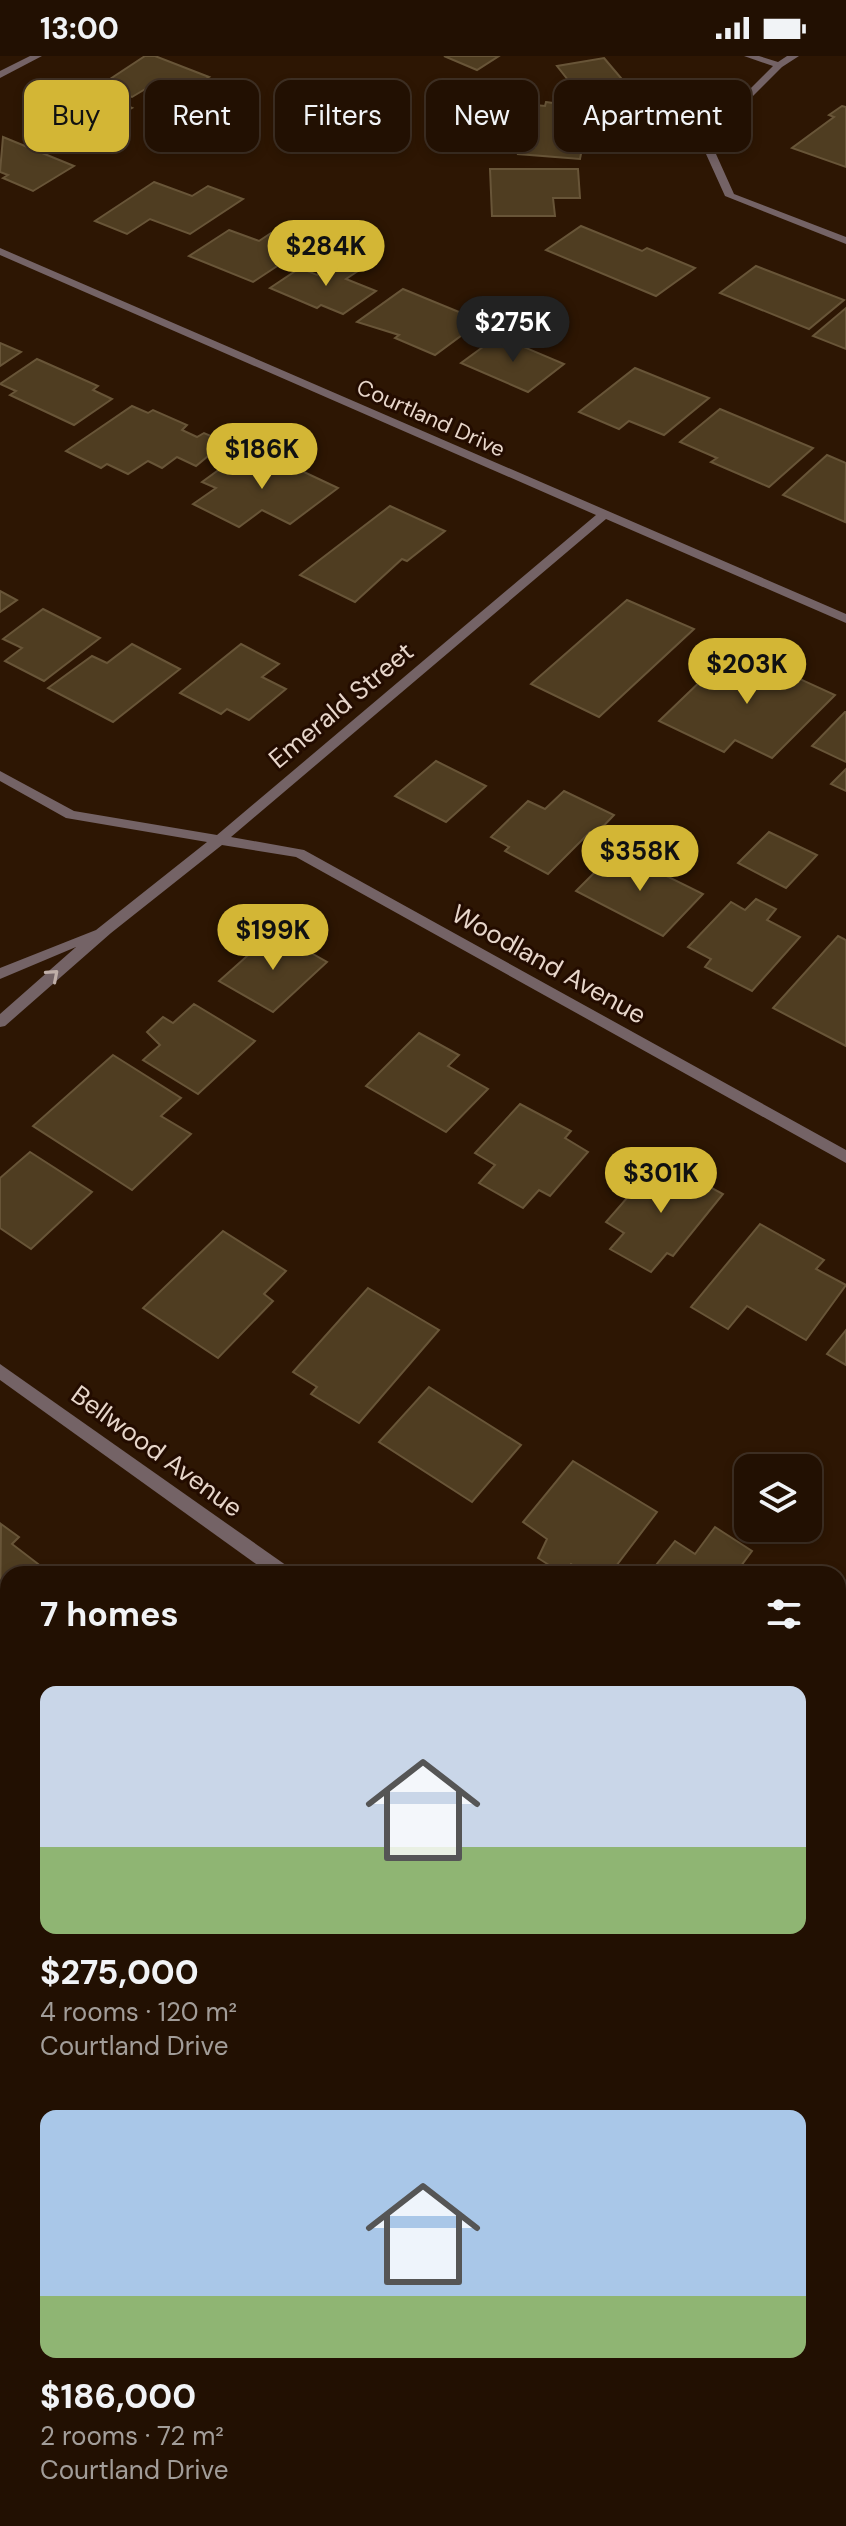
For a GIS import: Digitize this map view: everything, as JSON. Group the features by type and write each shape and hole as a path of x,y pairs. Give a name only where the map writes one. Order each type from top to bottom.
{"street":[{"path":"0,75 37,56"},
{"path":"749,56 779,65"},
{"path":"794,56 779,65 727,117 711,154 730,196 846,241"},
{"name":"Courtland Drive","path":"0,251 846,619"},
{"name":"Emerald Street","path":"0,1022 106,929 219,840 603,515"},
{"name":"Woodland Avenue","path":"0,775 71,815 299,853 846,1157"},
{"name":"Emerald Street","path":"0,974 106,929"},
{"name":"Bellwood Avenue","path":"0,1371 273,1566"}],"building":[{"path":"145,56 155,56 209,77 204,80 145,80 145,89 132,97 129,96 129,80 109,80"},
{"path":"444,56 499,56 477,70"},
{"path":"604,58 623,80 568,80 557,66"},
{"path":"546,102 554,103 554,152 581,152 580,159 518,154 538,152 538,105 545,106"},
{"path":"842,106 846,107 846,167 792,148 834,117 829,115"},
{"path":"3,137 24,146 24,152 40,152 74,166 33,191 3,178 8,175 0,172"},
{"path":"490,169 578,169 580,198 553,198 555,216 492,216"},
{"path":"154,182 192,196 208,186 243,199 190,234 150,219 127,234 95,221"},
{"path":"581,226 695,268 656,296 546,250"},
{"path":"229,230 259,241 271,233 306,247 253,282 189,256"},
{"path":"340,260 361,269 346,279 376,291 343,314 321,305 317,308 270,288 300,268 317,275"},
{"path":"756,266 844,300 809,329 720,293"},
{"path":"403,289 481,321 435,355 395,338 399,335 357,322"},
{"path":"846,308 846,349 813,336"},
{"path":"498,336 564,364 528,392 461,363"},
{"path":"0,343 21,352 0,366"},
{"path":"37,359 98,386 93,390 112,399 74,425 10,395 16,391 0,384"},
{"path":"635,368 709,398 664,435 629,421 619,429 579,412"},
{"path":"132,406 148,413 153,410 187,425 182,430 197,437 204,433 225,442 196,466 177,457 162,468 148,461 128,474 107,464 101,468 66,451"},
{"path":"720,409 813,448 769,487 711,462 717,458 680,442"},
{"path":"246,450 283,467 287,464 338,488 290,524 262,510 239,527 193,504 216,488 202,482"},
{"path":"827,455 846,463 845,522 783,495"},
{"path":"390,506 445,531 407,561 402,559 355,602 300,575"},
{"path":"0,591 17,600 0,612"},
{"path":"627,600 694,629 599,717 531,684"},
{"path":"43,609 100,638 44,681 5,661 22,648 3,639"},
{"path":"132,644 180,669 113,722 48,688 92,656 107,663"},
{"path":"241,644 279,664 262,677 286,689 249,720 227,709 221,714 180,693"},
{"path":"734,649 835,695 772,758 735,740 724,752 659,721"},
{"path":"846,712 846,762 812,746"},
{"path":"436,761 486,786 446,822 395,796"},
{"path":"846,769 846,791 831,784"},
{"path":"564,791 614,815 595,835 590,832 548,874 505,851 509,847 491,837 528,801 545,809"},
{"path":"769,832 817,855 786,888 738,863"},
{"path":"616,851 703,894 663,936 576,891"},
{"path":"756,899 776,909 767,920 800,937 752,991 705,967 711,959 688,947 731,902 745,910"},
{"path":"274,932 327,962 273,1012 219,981"},
{"path":"838,936 846,940 846,1046 773,1008"},
{"path":"194,1004 255,1041 198,1094 143,1060 160,1045 147,1032 163,1017 173,1023"},
{"path":"419,1033 459,1055 448,1066 488,1089 446,1132 366,1086"},
{"path":"113,1055 181,1098 161,1116 191,1134 132,1190 33,1126"},
{"path":"520,1104 571,1131 565,1138 588,1152 550,1196 539,1190 523,1208 479,1183 495,1165 475,1153"},
{"path":"30,1152 92,1192 31,1249 0,1228 0,1178"},
{"path":"660,1160 723,1194 673,1256 667,1253 651,1272 610,1249 624,1233 606,1222"},
{"path":"760,1224 824,1260 816,1269 846,1285 806,1340 747,1306 728,1329 691,1307"},
{"path":"223,1231 286,1271 264,1294 273,1301 218,1358 143,1308"},
{"path":"368,1288 439,1330 359,1423 311,1394 317,1387 293,1372"},
{"path":"846,1330 846,1365 827,1354"},
{"path":"429,1387 521,1445 472,1502 379,1442"},
{"path":"573,1461 657,1512 616,1566 550,1566 538,1558 547,1539 523,1522"},
{"path":"1,1524 19,1537 12,1544 41,1566 1,1566"},
{"path":"715,1527 752,1551 741,1566 655,1566 675,1541 695,1554"}]}
